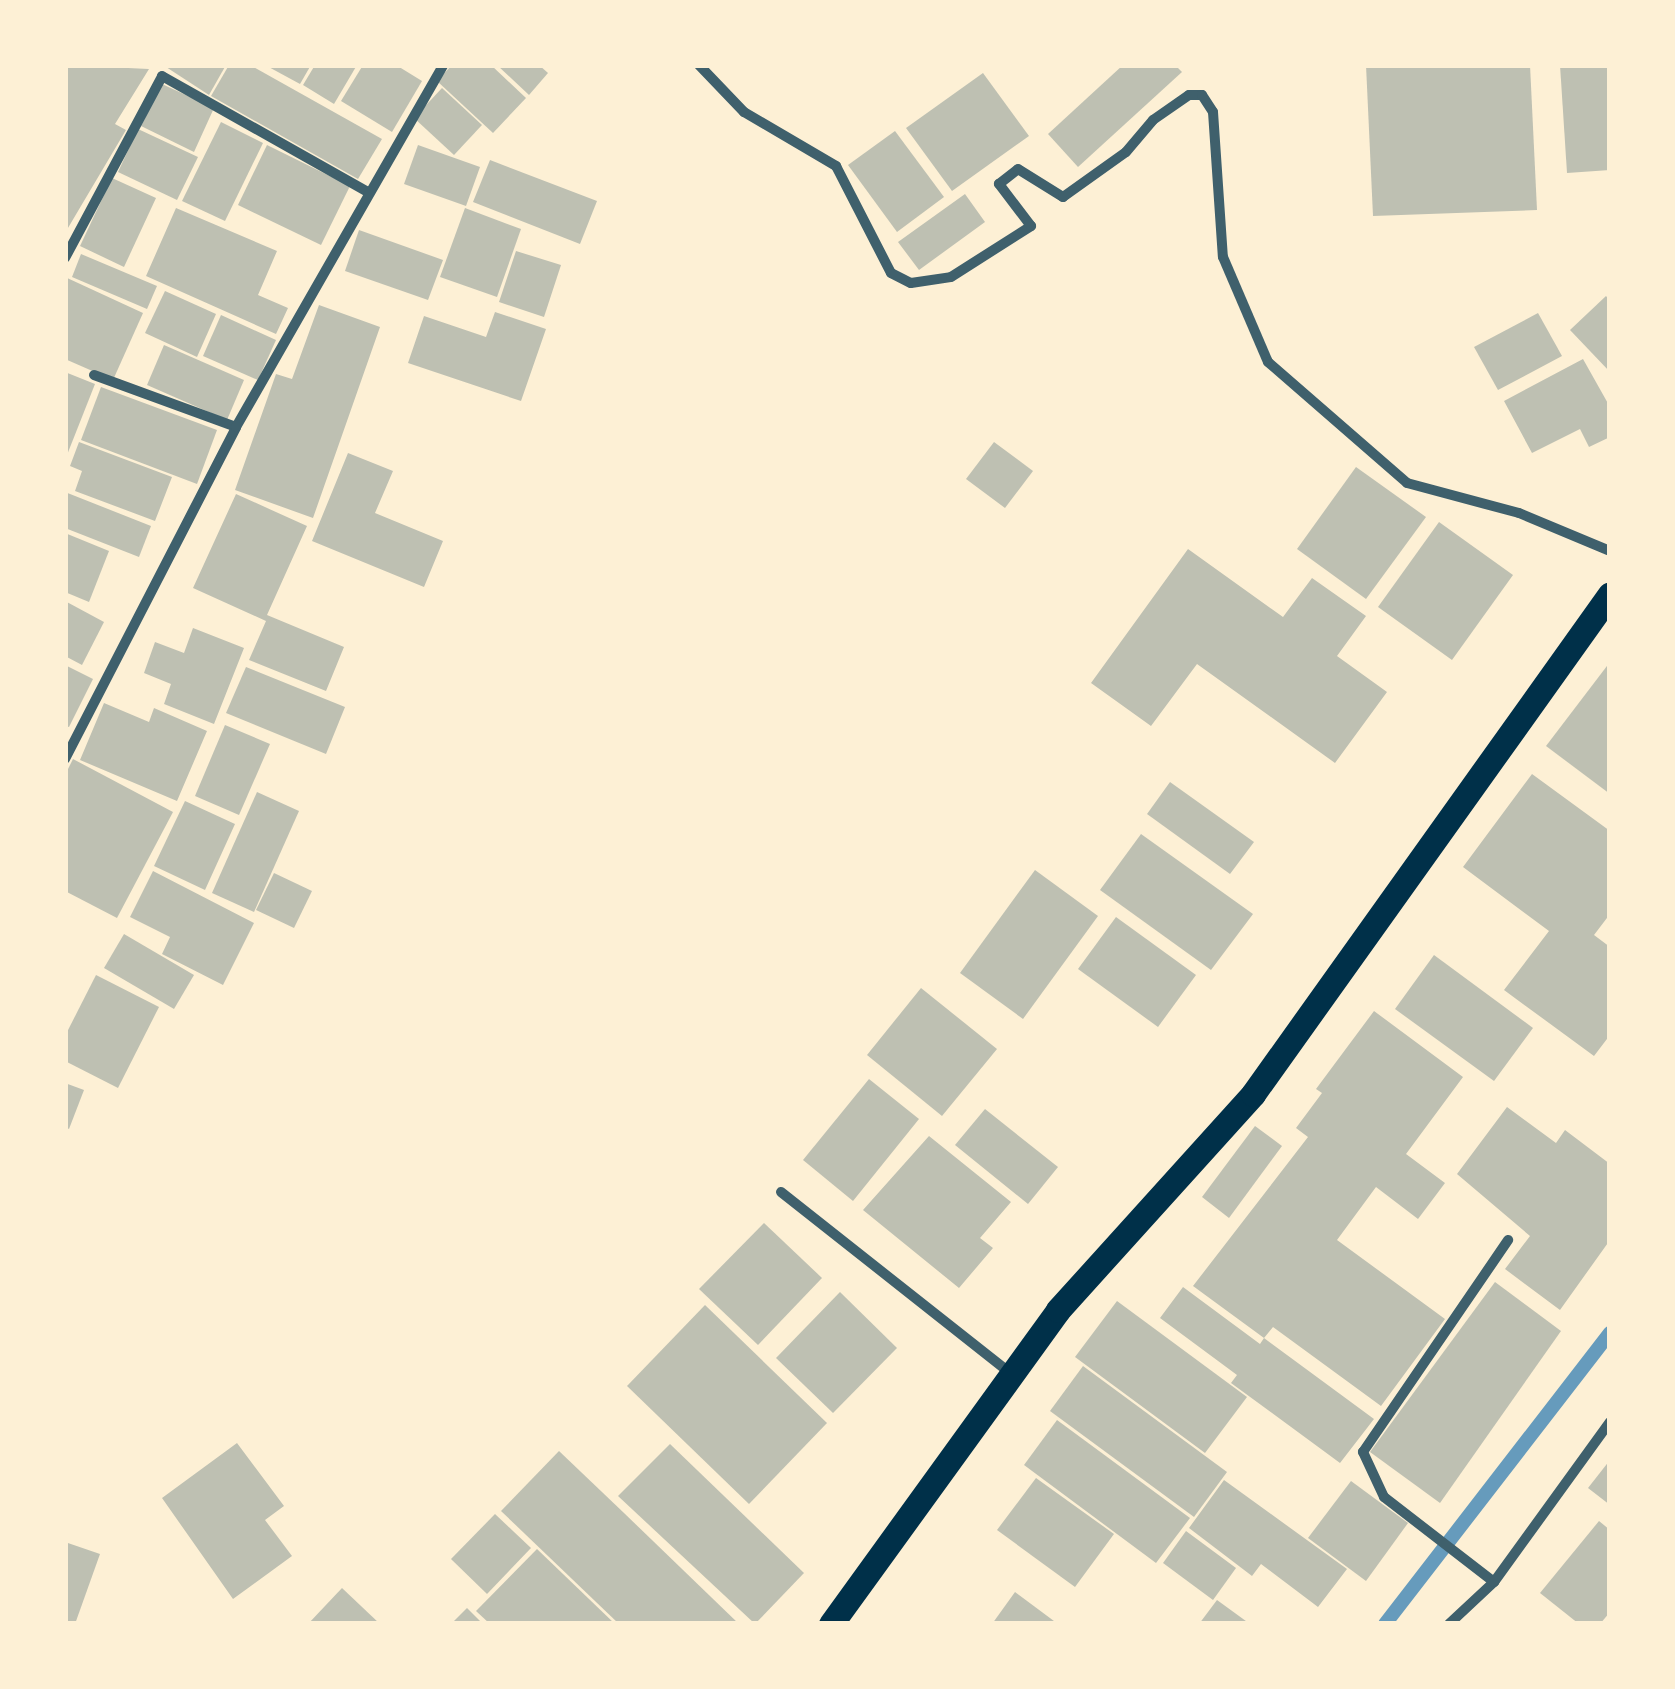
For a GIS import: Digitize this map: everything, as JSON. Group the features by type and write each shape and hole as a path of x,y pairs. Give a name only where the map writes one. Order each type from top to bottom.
{"main road":[{"path":"831,1624 1014,1376 1058,1310 1253,1094 1610,594"}],"street":[{"path":"65,758 236,427 366,190 442,65"},
{"path":"700,65 744,112 815,149 836,166 891,273 934,284 1031,226 999,184 1018,169 1064,197 1126,152 1153,120 1189,94 1202,94 1213,112 1223,257 1268,362 1407,483 1519,513 1610,551"},
{"path":"65,258 162,76 366,190"},
{"path":"94,375 236,427"},
{"path":"781,1192 1014,1376"},
{"path":"1494,1582 1384,1497 1363,1452 1508,1240"},
{"path":"1449,1624 1494,1582 1610,1422"}],"building":[{"path":"65,65 149,69 115,124 126,130 65,233"},
{"path":"163,65 226,65 209,95"},
{"path":"229,65 250,65 382,139 358,179 211,96"},
{"path":"265,65 311,65 300,84"},
{"path":"315,65 357,65 334,104 303,85"},
{"path":"363,65 396,65 422,81 392,132 341,101"},
{"path":"452,65 491,65 526,98 493,133 437,81"},
{"path":"497,65 539,65 548,73 529,95"},
{"path":"1123,65 1175,65 1182,72 1078,167 1048,134"},
{"path":"1366,65 1530,65 1537,210 1373,216"},
{"path":"1560,65 1610,65 1610,170 1567,173"},
{"path":"983,73 1029,136 952,191 906,128"},
{"path":"162,84 214,108 194,152 141,126"},
{"path":"442,88 482,125 454,155 414,118"},
{"path":"221,122 263,143 225,221 182,201"},
{"path":"138,129 198,157 177,200 118,172"},
{"path":"895,131 944,197 897,232 848,165"},
{"path":"267,145 350,186 321,245 238,205"},
{"path":"418,145 480,167 466,206 404,184"},
{"path":"490,160 597,201 580,244 473,202"},
{"path":"112,178 156,198 124,267 80,246"},
{"path":"965,194 985,222 919,270 898,242"},
{"path":"176,208 277,251 258,295 288,308 276,334 146,276"},
{"path":"465,208 521,229 497,297 440,277"},
{"path":"359,230 443,260 428,300 345,271"},
{"path":"516,251 561,265 544,317 499,302"},
{"path":"81,254 157,286 147,309 72,277"},
{"path":"65,277 143,313 113,380 65,359"},
{"path":"165,291 216,314 197,357 145,333"},
{"path":"1606,296 1610,301 1610,372 1570,330"},
{"path":"319,305 380,327 313,518 235,490 276,374 292,379"},
{"path":"495,312 546,329 521,401 408,363 424,316 486,337"},
{"path":"1538,313 1562,356 1498,390 1474,347"},
{"path":"221,315 276,340 258,380 203,356"},
{"path":"164,345 244,380 227,420 147,385"},
{"path":"1583,359 1610,407 1610,437 1589,447 1580,429 1532,453 1504,401"},
{"path":"65,372 95,384 65,460"},
{"path":"101,387 217,430 197,484 81,440"},
{"path":"79,442 172,477 155,521 75,491 82,471 70,466"},
{"path":"994,442 1033,471 1005,508 966,479"},
{"path":"348,453 393,471 375,513 443,541 424,587 312,541"},
{"path":"1356,467 1426,517 1366,599 1297,549"},
{"path":"65,492 151,526 139,557 65,528"},
{"path":"236,494 307,526 267,615 344,647 326,691 249,660 266,621 193,588"},
{"path":"1439,522 1513,575 1452,660 1378,607"},
{"path":"65,533 109,551 89,602 65,592"},
{"path":"1188,549 1283,617 1312,578 1366,616 1337,656 1387,692 1335,763 1197,664 1151,726 1091,683"},
{"path":"65,601 104,622 82,665 65,656"},
{"path":"193,628 244,648 214,724 164,704 171,684 144,673 155,642 184,653"},
{"path":"1610,662 1610,794 1546,746"},
{"path":"65,665 93,679 69,727 65,726"},
{"path":"246,667 345,707 326,754 226,713"},
{"path":"104,703 149,722 154,708 207,731 177,801 80,760"},
{"path":"225,725 270,744 239,815 195,796"},
{"path":"73,759 173,812 117,918 65,891 65,775"},
{"path":"1532,774 1610,831 1610,914 1594,935 1610,947 1610,1035 1594,1056 1504,990 1549,931 1463,867"},
{"path":"1170,782 1254,842 1230,874 1147,814"},
{"path":"257,792 299,811 254,912 212,893"},
{"path":"185,801 235,824 205,890 154,866"},
{"path":"1141,834 1253,914 1211,970 1100,890"},
{"path":"1035,870 1098,916 1023,1019 960,973"},
{"path":"153,871 254,923 223,985 162,954 170,937 130,917"},
{"path":"274,873 312,891 294,928 256,910"},
{"path":"1116,917 1196,975 1158,1027 1078,969"},
{"path":"124,934 194,975 174,1009 104,968"},
{"path":"1434,955 1533,1028 1494,1081 1395,1009"},
{"path":"96,975 159,1007 118,1088 65,1061 65,1036"},
{"path":"921,988 997,1049 942,1116 867,1055"},
{"path":"1374,1011 1463,1077 1406,1154 1445,1183 1418,1219 1376,1187 1337,1240 1445,1319 1381,1406 1273,1327 1264,1338 1193,1286 1308,1137 1296,1128 1322,1093 1316,1089"},
{"path":"869,1079 919,1119 853,1201 803,1160"},
{"path":"65,1083 84,1090 69,1129 65,1127"},
{"path":"1507,1107 1556,1143 1565,1130 1610,1164 1610,1240 1560,1310 1505,1269 1530,1236 1457,1174"},
{"path":"985,1109 1058,1167 1028,1204 955,1145"},
{"path":"1255,1126 1282,1146 1229,1218 1202,1197"},
{"path":"929,1136 1011,1202 980,1238 993,1248 959,1288 863,1210"},
{"path":"764,1223 822,1278 758,1345 699,1289"},
{"path":"1495,1282 1561,1331 1440,1503 1370,1452"},
{"path":"1183,1287 1260,1344 1264,1338 1374,1419 1340,1463 1231,1383 1237,1375 1160,1318"},
{"path":"840,1292 897,1348 833,1413 776,1358"},
{"path":"1117,1301 1247,1397 1205,1453 1075,1357"},
{"path":"705,1305 827,1423 749,1504 627,1386"},
{"path":"1083,1366 1227,1472 1194,1517 1050,1411"},
{"path":"1057,1420 1190,1518 1156,1563 1024,1465"},
{"path":"237,1443 284,1506 265,1520 292,1556 233,1599 162,1498"},
{"path":"670,1444 804,1573 755,1624 618,1496"},
{"path":"559,1451 739,1624 619,1624 501,1511"},
{"path":"1610,1460 1610,1505 1588,1488"},
{"path":"1036,1478 1114,1534 1075,1587 997,1530"},
{"path":"1224,1480 1347,1569 1318,1607 1261,1564 1252,1576 1189,1528"},
{"path":"1351,1481 1408,1523 1366,1581 1308,1538"},
{"path":"495,1514 531,1548 487,1594 451,1559"},
{"path":"1599,1521 1610,1530 1610,1612 1600,1624 1579,1624 1540,1593"},
{"path":"1186,1531 1236,1568 1213,1600 1163,1563"},
{"path":"65,1542 100,1554 75,1624 65,1624"},
{"path":"537,1549 615,1624 490,1624 476,1611"},
{"path":"342,1588 380,1624 308,1624"},
{"path":"1015,1592 1058,1624 992,1624"},
{"path":"1217,1600 1250,1624 1199,1624"},
{"path":"467,1608 483,1624 451,1624"}],"waterway":[{"path":"1385,1624 1610,1333"}]}
